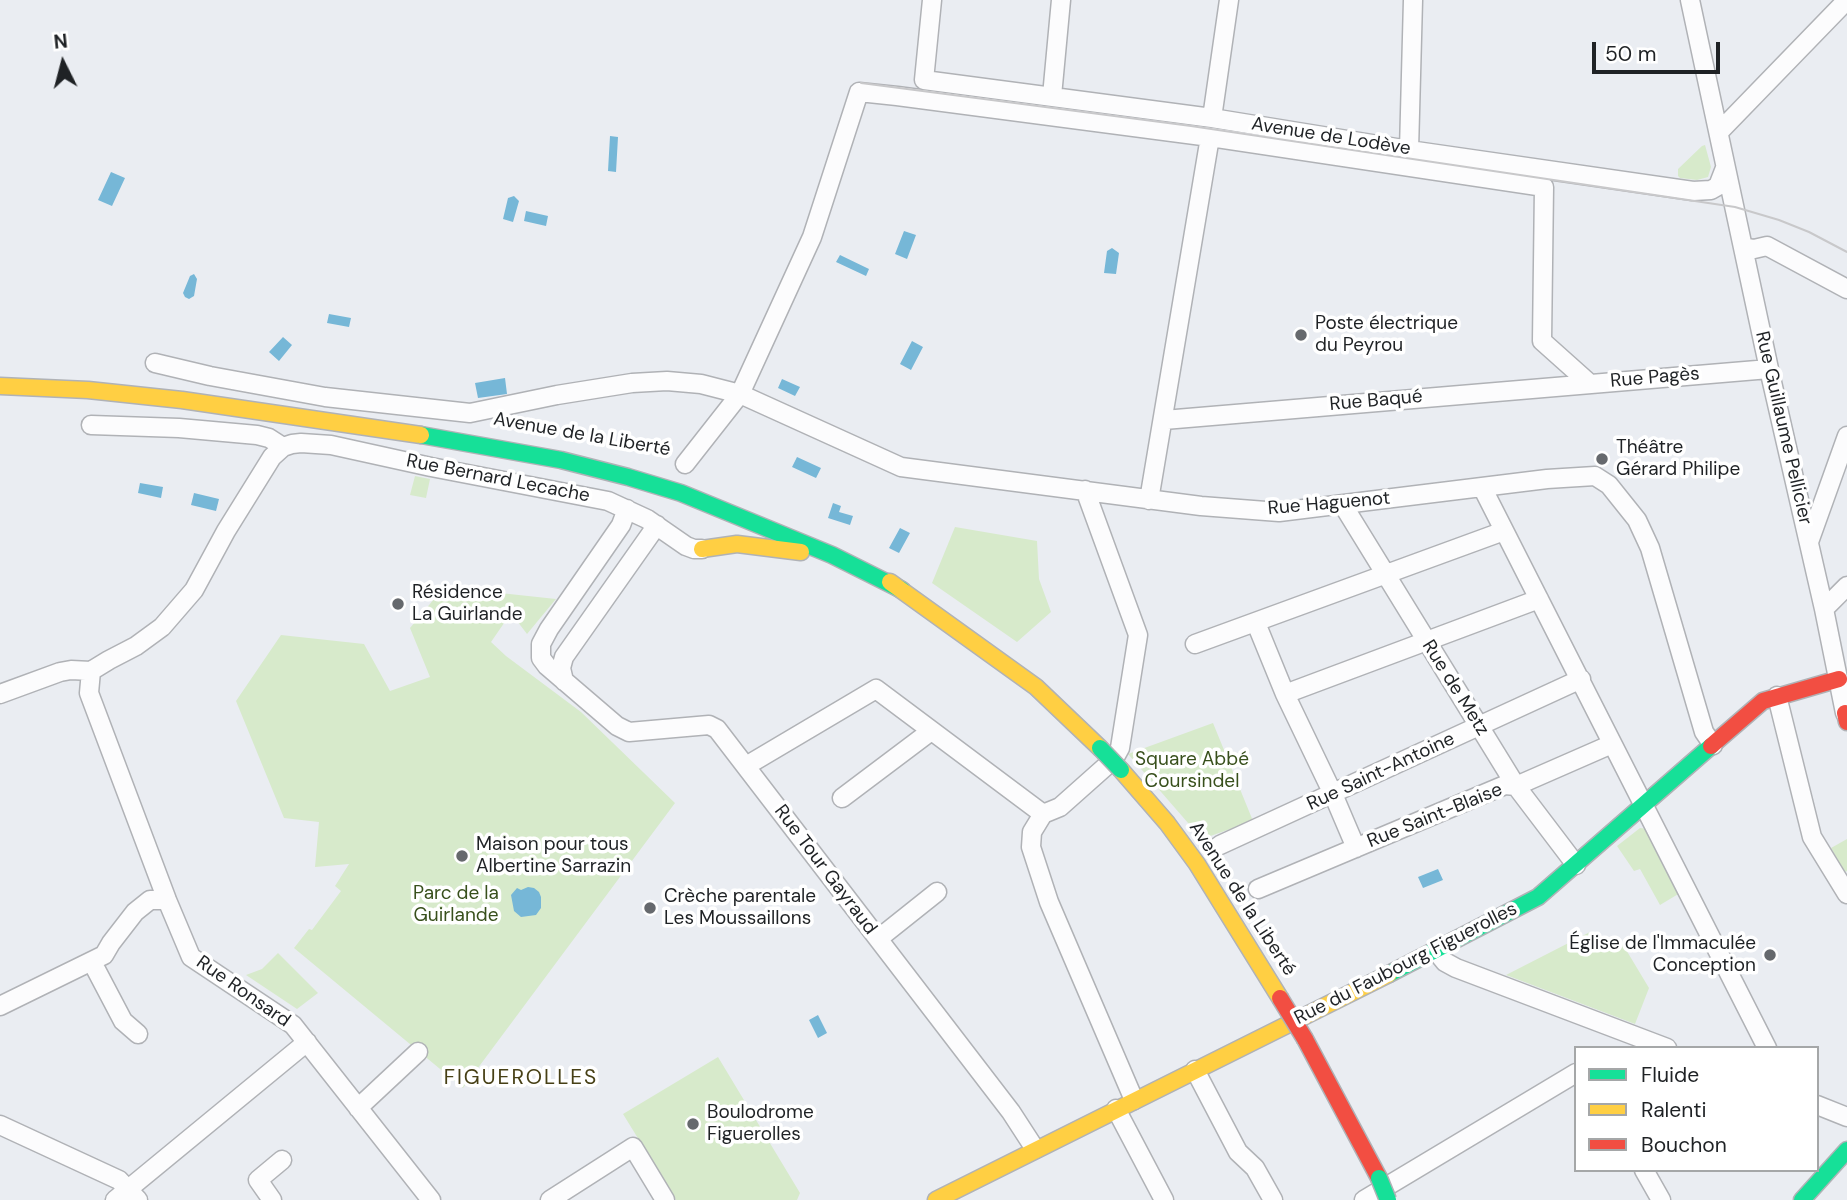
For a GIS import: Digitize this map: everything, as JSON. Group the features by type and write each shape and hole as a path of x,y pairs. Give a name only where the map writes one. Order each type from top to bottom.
{"main road":[{"name":"Avenue de la Liberté","path":"0,386 88,390 182,400 393,430 561,460 681,493 832,555 902,590"},
{"name":"Avenue de la Liberté","path":"393,430 533,444 633,462"},
{"name":"Avenue de la Liberté","path":"667,471 688,472"},
{"path":"681,493 715,520 718,528 713,539 702,549"},
{"name":"Avenue de la Liberté","path":"782,517 851,555 1036,687 1121,770 1167,823 1197,864 1305,1039 1388,1200"},
{"path":"702,549 737,544 832,555"},
{"name":"Rue du Faubourg Figuerolles","path":"936,1200 1436,951 1538,897 1763,701 1843,676"},
{"path":"1802,1200 1847,1150"}],"street":[{"name":"Avenue de Lodève","path":"932,0 924,80 1212,118 1693,191 1711,190 1718,186 1726,168"},
{"path":"1052,96 1061,0"},
{"path":"1212,118 1229,0"},
{"path":"1409,150 1413,0"},
{"name":"Rue Guillaume Pellicier","path":"1690,0 1769,369 1824,609 1843,676 1846,716"},
{"path":"1719,132 1847,0"},
{"path":"688,472 740,394 812,237 859,92 1210,136 1150,500"},
{"name":"Rue Pagès","path":"1210,136 1544,187 1542,341 1589,383 1769,369"},
{"path":"1743,247 1754,249 1767,246 1847,289"},
{"name":"Rue Haguenot","path":"155,363 325,397 470,413 632,383 667,381 701,384 740,394 901,467 1201,506 1279,512 1574,476 1595,476 1609,485 1637,520 1650,548 1704,733 1713,745"},
{"name":"Rue Baqué","path":"1164,419 1589,383"},
{"path":"0,694 60,672 91,671 136,646 162,627 194,590 226,531 272,457 283,447 269,438 257,435 179,428 91,425"},
{"path":"1809,542 1847,436"},
{"name":"Rue Bernard Lecache","path":"283,447 301,443 331,444 431,467 608,501 657,525 686,546 702,549"},
{"path":"1482,487 1766,1046"},
{"path":"1085,490 1138,635 1120,748 1114,759 1059,807 1043,814 1032,832 1031,847 1049,902 1134,1100"},
{"name":"Rue de Metz","path":"1343,505 1516,786 1576,865"},
{"name":"Rue Tour Gayraud","path":"627,509 621,525 549,629 541,644 541,658 617,726 629,732 709,725 717,729 1011,1112 1035,1149"},
{"path":"565,681 561,668 564,657 657,525"},
{"path":"1195,644 1504,531"},
{"path":"1824,609 1847,586"},
{"path":"1285,694 1539,599"},
{"path":"1256,623 1285,694 1356,848"},
{"name":"Rue Ronsard","path":"91,671 89,693 191,957 293,1026 430,1200"},
{"name":"Rue Saint-Antoine","path":"1220,845 1581,679"},
{"path":"746,766 876,689 1043,814"},
{"path":"1777,696 1812,837 1847,894"},
{"path":"842,798 931,731"},
{"name":"Rue Saint-Blaise","path":"1258,889 1505,785 1516,786 1612,744"},
{"path":"878,939 937,892"},
{"path":"0,1006 104,955 135,912 150,900 167,900"},
{"path":"1436,951 1445,962 1456,968 1622,1040 1645,1044"},
{"path":"92,962 122,1021 138,1034"},
{"path":"0,1125 119,1180 127,1196 307,1042"},
{"path":"358,1108 418,1052"},
{"path":"1195,1070 1238,1152 1255,1168 1273,1200"},
{"path":"1364,1200 1574,1074"},
{"path":"1819,1106 1847,1117"},
{"path":"1116,1109 1164,1200"},
{"path":"550,1200 633,1147 665,1200"},
{"path":"272,1200 258,1180 282,1160"},
{"path":"1645,1172 1661,1200"}],"green space":[{"path":"1705,145 1711,167 1708,177 1697,180 1680,178 1678,169"},
{"path":"415,476 430,479 426,498 410,495"},
{"path":"955,527 1037,541 1039,579 1051,612 1017,642 932,583"},
{"name":"Parc de la Guirlande","path":"444,587 556,599 527,634 511,613 491,642 581,712 675,803 463,1088 294,948 309,929 312,930 341,891 335,886 349,864 315,867 319,822 284,818 236,701 281,635 364,644 390,691 430,677 410,628"},
{"name":"Square Abbé Coursindel","path":"1213,723 1253,821 1202,839 1128,754"},
{"path":"1640,828 1648,829 1680,893 1660,905 1640,869 1634,871 1617,846"},
{"path":"1847,839 1847,871 1845,872 1831,848"},
{"path":"1590,932 1597,942 1622,943 1649,988 1635,1024 1506,975"},
{"path":"278,953 318,993 297,1009 246,975 262,969"},
{"path":"718,1057 800,1193 797,1200 676,1200 623,1114"}],"water":[{"path":"610,136 618,137 616,172 608,171"},
{"path":"111,172 125,178 112,206 98,200"},
{"path":"514,196 519,201 513,222 503,219 508,198"},
{"path":"526,211 548,216 546,226 524,221"},
{"path":"904,231 916,235 907,259 895,254"},
{"path":"1112,248 1119,253 1116,274 1104,273 1107,251"},
{"path":"840,255 869,269 866,276 836,262"},
{"path":"194,274 197,279 194,296 189,299 183,293 190,276"},
{"path":"329,314 351,318 349,327 327,323"},
{"path":"283,337 292,345 279,361 269,352"},
{"path":"912,341 923,347 911,370 900,364"},
{"path":"505,378 507,394 478,398 475,383"},
{"path":"782,379 800,387 795,396 778,388"},
{"path":"797,457 821,468 816,478 792,467"},
{"path":"140,483 163,487 161,498 138,493"},
{"path":"194,493 219,499 216,511 191,505"},
{"path":"833,503 841,506 839,512 853,516 850,525 828,518"},
{"path":"900,528 910,533 899,553 889,548"},
{"path":"1438,869 1443,880 1423,888 1418,877"},
{"path":"528,887 539,892 541,908 536,915 521,917 514,911 511,895 517,888 521,890"},
{"path":"818,1015 827,1033 818,1038 809,1020"}],"tram line":[{"path":"861,83 1191,126 1735,207 1809,232 1847,252"}],"traffic: fast":[{"path":"421,435 561,460 681,493 832,555 902,590"},
{"path":"1389,974 1538,897 1711,746"},
{"path":"1100,748 1121,770"},
{"path":"1802,1200 1847,1150"},
{"path":"1379,1178 1388,1200"}],"traffic: slow":[{"path":"0,386 88,390 182,400 421,435"},
{"path":"702,549 737,544 801,552"},
{"path":"890,582 1036,687 1100,748"},
{"path":"1121,770 1167,823 1197,864 1280,998"},
{"path":"936,1200 1389,974"}],"traffic: jam":[{"path":"1711,746 1763,701 1839,679"},
{"path":"1845,713 1847,722"},
{"path":"1280,998 1305,1039"},
{"path":"1305,1039 1379,1178"}],"place":[{"name":"Poste électrique du Peyrou","path":"1301,335"},
{"name":"Théâtre Gérard Philipe","path":"1602,459"},
{"name":"Résidence La Guirlande","path":"398,604"},
{"name":"Maison pour tous Albertine Sarrazin","path":"462,856"},
{"name":"Crèche parentale Les Moussaillons","path":"650,908"},
{"name":"Église de l'Immaculée Conception","path":"1770,955"},
{"name":"Boulodrome Figuerolles","path":"693,1124"}],"district":[{"name":"FIGUEROLLES","path":"521,1078"}]}
